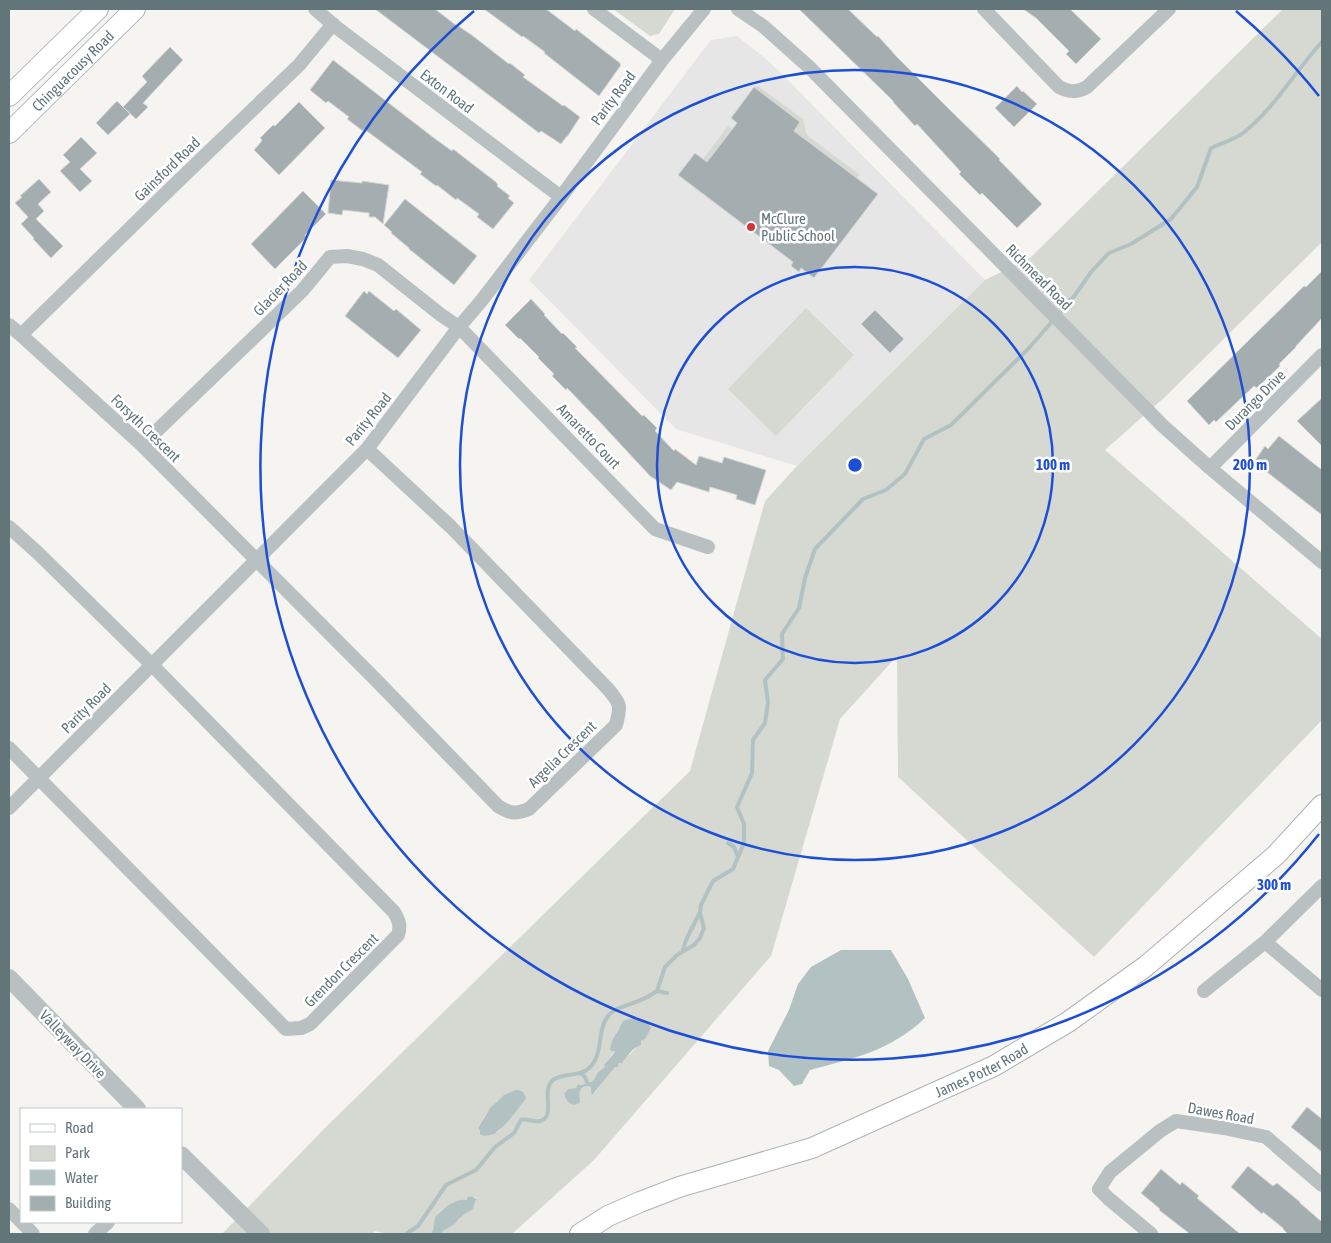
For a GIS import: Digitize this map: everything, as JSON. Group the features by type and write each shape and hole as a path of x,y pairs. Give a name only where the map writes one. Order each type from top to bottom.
{"main road":[{"name":"Chinguacousy Road","path":"9,96 98,9"},
{"name":"Chinguacousy Road","path":"9,133 135,9"},
{"name":"James Potter Road","path":"580,1234 608,1216 663,1193 812,1148 994,1066 1068,1022 1146,966 1276,855 1322,805"}],"street":[{"name":"Exton Road","path":"315,9 561,197"},
{"path":"594,9 662,60"},
{"name":"Parity Road","path":"9,808 367,449 459,327 561,197 662,60 704,9"},
{"name":"Richmead Road","path":"738,9 763,26 809,67 1164,426 1210,468 1322,562"},
{"path":"984,9 1059,86 1073,92 1087,88 1168,9"},
{"name":"Gainsford Road","path":"21,335 299,65 333,24"},
{"name":"Glacier Road","path":"142,445 302,291 330,257 347,256 363,259 378,265 459,327"},
{"name":"Forsyth Crescent","path":"9,325 142,445 257,560"},
{"name":"Amaretto Court","path":"459,327 655,529 708,547"},
{"name":"Durango Drive","path":"1210,468 1322,355"},
{"name":"Argelia Crescent","path":"257,560 498,806 506,811 518,813 529,809 616,725 620,710 618,700 451,527 367,449"},
{"path":"9,527 152,665"},
{"name":"Grendon Crescent","path":"39,778 286,1029 301,1028 310,1024 392,942 398,935 400,928 400,921 394,912 152,665"},
{"path":"9,748 39,778"},
{"path":"1204,991 1265,942 1322,886"},
{"path":"1265,942 1322,990"},
{"name":"Valleyway Drive","path":"9,978 136,1108"},
{"name":"Dawes Road","path":"1151,1234 1099,1189 1110,1172 1176,1121 1224,1128 1266,1137 1322,1185"},
{"path":"182,1156 261,1234"},
{"path":"9,1210 20,1221"},
{"path":"22,1223 33,1234"},
{"path":"95,1234 107,1223"}],"shaded area":[{"name":"McClure Public School","path":"737,36 780,72 985,280 797,466 676,429 529,280 711,40"}],"green space":[{"path":"613,9 675,9 659,34 650,36"},
{"path":"1283,9 1322,9 1322,242 1166,396 1105,450 1322,639 1322,720 1094,957 898,777 897,656 840,719 771,956 594,1160 512,1234 442,1234 443,1231 473,1209 477,1198 472,1196 440,1211 436,1217 431,1234 383,1234 374,1231 373,1234 222,1234 326,1127 690,771 765,501 797,466 985,280 1030,258","holes":["633,1018 641,1019 644,1029 641,1040 634,1050 612,1070 595,1092 590,1089 590,1085 586,1086 580,1090 580,1103 567,1100 564,1094 568,1089 593,1081 598,1072 605,1067 606,1062 615,1051 617,1030","526,1099 499,1131 480,1134 478,1128 486,1114 498,1100"]},
{"path":"758,86 803,119 808,136 860,175 857,178 794,131 800,122 754,87"},
{"path":"728,126 732,129 707,162 703,159"},
{"path":"806,308 854,355 776,436 728,389"}],"water":[{"path":"841,950 891,950 908,979 925,1018 912,1029 885,1046 857,1057 810,1070 802,1084 794,1086 779,1070 769,1066 768,1051 789,1010 798,984 811,967"},
{"path":"633,1018 641,1019 651,1028 645,1039 641,1041 641,1045 633,1050 622,1063 619,1063 618,1067 615,1067 592,1095 590,1086 586,1086 580,1091 580,1103 574,1105 566,1100 564,1094 568,1089 593,1081 598,1072 605,1067 604,1065 615,1051 610,1049 612,1041 623,1021"},
{"path":"516,1090 523,1092 526,1099 495,1134 484,1136 480,1134 478,1128 490,1108 504,1095"},
{"path":"472,1196 478,1200 476,1200 473,1209 443,1231 442,1234 431,1234 435,1218 441,1212 449,1205 466,1200"}],"building":[{"path":"375,9 435,9 510,63 525,75 523,77 580,117 561,144 541,131 539,133"},
{"path":"484,9 546,9 575,31 576,29 621,65 599,96 545,52"},
{"path":"799,9 848,9 878,36 1042,204 1017,228 982,193 980,195 959,174 961,172 917,124 915,126 894,102"},
{"path":"1023,9 1070,9 1101,39 1076,64 1066,54 1069,51 1036,18"},
{"path":"170,47 183,60 143,103 148,107 136,119 123,107 147,82 142,76"},
{"path":"333,60 434,138 452,151 453,149 496,182 497,186 510,196 508,198 514,203 493,229 477,217 479,214 436,186 420,174 422,172 364,129 363,131 347,119 349,117 328,101 326,103 310,90"},
{"path":"1017,86 1037,104 1014,127 995,108"},
{"path":"754,87 800,122 794,131 878,194 814,278 801,268 799,272 791,266 793,262 678,175 695,153 707,162 737,123 731,118"},
{"path":"117,101 130,114 108,135 96,123"},
{"path":"299,102 325,128 279,175 254,150 262,140 260,138"},
{"path":"81,137 97,153 80,169 92,181 80,192 60,171 70,162 63,155"},
{"path":"39,179 51,192 38,204 44,211 36,219 63,246 51,258 21,224 28,217 15,203"},
{"path":"331,180 362,183 362,181 389,185 383,224 375,217 369,217 369,213 343,210 342,215 328,213"},
{"path":"303,191 326,214 305,235 305,239 275,269 251,244"},
{"path":"405,199 477,256 454,285 409,249 384,225"},
{"path":"1322,271 1322,318 1279,364 1280,366 1257,388 1254,386 1216,422 1214,420 1209,425 1187,401 1304,286 1306,287"},
{"path":"364,291 367,294 369,291 394,311 396,309 421,330 398,358 345,316"},
{"path":"531,299 562,334 577,347 575,348 642,416 644,415 657,428 655,431 674,451 675,449 696,465 699,456 722,463 724,457 766,470 755,505 736,499 737,495 710,487 709,492 677,482 671,490 650,476 567,388 566,390 552,376 554,374 539,357 505,325"},
{"path":"875,310 904,339 890,353 861,324"},
{"path":"1322,398 1322,446 1297,421"},
{"path":"1279,436 1322,470 1322,515 1254,462 1265,446 1268,449"},
{"path":"1307,1107 1322,1119 1322,1152 1291,1127"},
{"path":"1248,1166 1273,1186 1277,1183 1322,1222 1322,1234 1288,1234 1231,1187"},
{"path":"1161,1169 1180,1185 1182,1182 1199,1196 1197,1198 1240,1234 1190,1234 1159,1210 1141,1193"}],"waterway":[{"path":"406,1234 418,1226 446,1185 476,1170 495,1147 514,1133 521,1120 540,1121 545,1118 548,1109 549,1085 558,1077 578,1074 592,1065 596,1059 607,1017 617,1009 652,995 657,991 665,967 677,955 694,945 700,938 704,928 700,913 701,905 713,881 733,869 744,843 744,824 737,807 752,773 753,740 765,723 768,702 765,680 783,659 782,634 799,608 805,578 815,549 863,499 886,490 905,474 924,439 951,425 1029,348 1109,253 1131,244 1171,219 1197,187 1211,148 1232,140 1254,123 1275,101 1322,42"},
{"path":"728,843 734,847 738,857"},
{"path":"683,950 699,914"},
{"path":"657,991 667,993"},
{"path":"581,1073 587,1082"}],"place":[{"name":"McClure Public School","path":"751,227"}]}
